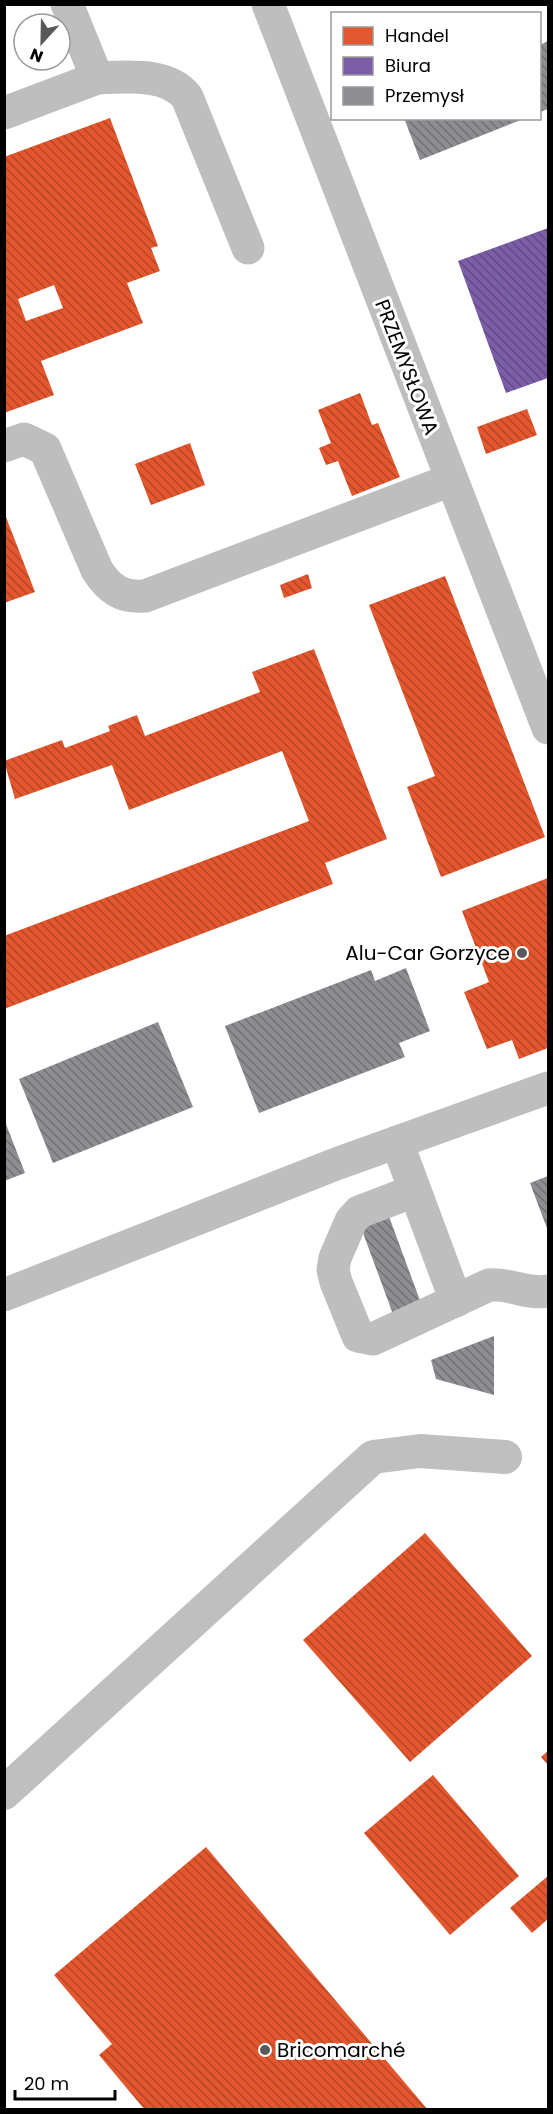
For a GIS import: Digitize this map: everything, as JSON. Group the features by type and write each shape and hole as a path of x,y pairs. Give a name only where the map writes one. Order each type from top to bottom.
{"street":[{"path":"67,4 97,78"},
{"name":"PRZEMYSŁOWA","path":"268,4 549,728"},
{"path":"4,113 97,78 133,77 179,86 187,97 248,248"},
{"path":"4,446 24,440 45,448 97,570 105,583 129,597 145,596 451,480"},
{"path":"4,1294 336,1164 549,1088"},
{"path":"396,1142 456,1301"},
{"path":"414,1191 359,1212 351,1221 335,1258 333,1270 336,1282 357,1336 374,1339 489,1285 498,1284 524,1291 549,1291"}],"building: Handel":[{"path":"110,118 158,246 151,248 160,271 127,283 143,323 41,361 54,395 4,413 4,157","holes":["54,285 63,308 26,321 18,299"]},
{"path":"360,393 372,425 378,423 400,477 352,496 338,461 326,465 319,448 331,443 318,410"},
{"path":"527,409 537,435 486,454 477,427"},
{"path":"190,443 205,485 151,505 135,464"},
{"path":"4,512 35,592 4,603"},
{"path":"308,574 312,588 284,598 280,585"},
{"path":"445,576 545,837 441,877 407,787 435,776 369,605"},
{"path":"314,649 387,839 325,863 333,884 4,1009 4,936 309,821 282,751 129,810 112,765 15,799 4,761 62,740 65,748 110,731 108,726 137,715 145,736 260,692 252,672"},
{"path":"548,878 548,1048 519,1059 512,1040 487,1049 464,992 489,982 462,911"},
{"path":"425,1533 532,1656 410,1762 303,1640"},
{"path":"548,1751 548,1765 541,1757"},
{"path":"433,1775 519,1876 450,1935 364,1833"},
{"path":"206,1847 428,2110 145,2110 99,2055 112,2044 54,1975"},
{"path":"548,1876 548,1919 532,1933 510,1908"}],"building: Biura":[{"path":"548,228 548,378 506,393 458,261"}],"building: Przemysł":[{"path":"548,41 548,109 541,112 541,44"},
{"path":"405,120 520,120 420,160"},
{"path":"406,968 430,1031 399,1043 405,1057 259,1113 225,1026 371,970 375,981"},
{"path":"158,1022 193,1107 53,1163 19,1079"},
{"path":"4,1119 25,1173 4,1181"},
{"path":"548,1176 548,1231 530,1183"},
{"path":"387,1211 422,1306 394,1317 359,1222"},
{"path":"494,1336 494,1395 436,1379 431,1360"}],"waterway":[{"path":"4,1793 373,1457 420,1451 505,1457"}],"place":[{"name":"Alu-Car Gorzyce","path":"522,953"},
{"name":"Bricomarché","path":"265,2050"}]}
